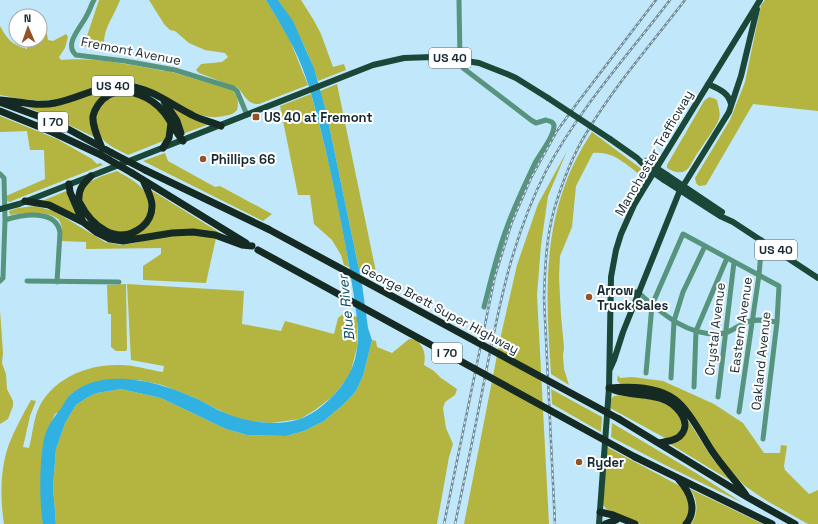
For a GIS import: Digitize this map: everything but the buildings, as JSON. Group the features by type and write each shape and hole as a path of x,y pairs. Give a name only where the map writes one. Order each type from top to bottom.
{"highway":[{"name":"US 40","path":"0,101 17,101 41,105 53,104 108,87 127,85 147,91 194,116 221,126"},
{"path":"102,152 95,128 93,114 101,100 108,95 124,91 140,94 155,103 164,111 183,141"},
{"path":"163,99 177,121 183,141"},
{"name":"George Brett Super Highway","path":"0,101 57,124 143,180 255,248 635,456 772,524"},
{"name":"George Brett Super Highway","path":"0,111 102,152 112,153 268,229 619,419 747,497 795,524"},
{"path":"163,148 169,138 171,121"},
{"path":"79,201 78,196 82,185 91,176"},
{"path":"69,184 85,213 92,221 109,233 117,235 137,231 145,225 151,213 151,199 143,180"},
{"path":"69,184 70,192 83,222"},
{"path":"25,201 49,205 83,222 96,232 117,241 172,233 193,232 215,235 255,248"},
{"path":"609,388 619,387 653,390 674,398 683,408 713,453 747,497"},
{"path":"609,388 620,392 657,397 670,403 679,411 685,422 683,432 674,440 659,443"},
{"path":"677,478 683,485 692,502 691,516 686,524"},
{"path":"600,512 624,524"},
{"path":"600,512 613,515 635,524"},
{"path":"605,524 616,520"}],"main road":[{"name":"Manchester Trafficway","path":"599,524 609,388 610,289 616,250 627,220 643,189 759,2"},
{"path":"609,370 682,188 729,112 741,76 759,2"},
{"name":"US 40","path":"91,176 373,65 404,58 432,57 460,60 478,63 516,78 682,188 726,215 733,222 818,278"},
{"path":"708,84 726,94 731,104"},
{"path":"2,208 91,176"},
{"path":"610,289 639,293"}],"street":[{"name":"Fremont Avenue","path":"94,0 87,16 72,41 73,52 76,55 125,61 175,70 233,88 237,91 247,114"},
{"path":"459,0 460,60 463,68 531,120 536,123 546,120 552,122 554,125 554,129 530,175 507,227 498,253 484,307"},
{"path":"1,174 4,178 2,208 5,220 3,278 1,281"},
{"path":"5,220 17,216 27,215 50,218 56,221 59,226 60,233 57,282"},
{"path":"646,373 652,305 683,234 759,275"},
{"name":"Eastern Avenue","path":"739,412 753,320 762,240"},
{"path":"671,378 674,321 683,292 705,246"},
{"path":"694,387 696,331 727,258"},
{"name":"Crystal Avenue","path":"718,398 734,262"},
{"name":"Oakland Avenue","path":"759,275 779,286 777,322 763,439"},
{"path":"27,281 119,282"},
{"path":"639,293 656,309 674,321 696,331 725,332 753,320 777,322"}],"shaded area":[{"path":"99,0 120,0 105,34 104,48 101,51 84,46 83,42 87,36"},
{"path":"149,0 266,0 289,38 308,85 259,104 252,103 238,88 199,73 196,70 201,64 222,62 228,57 225,53 205,50 189,43 175,31 170,30 164,24"},
{"path":"278,0 301,0 321,34 333,67 344,64 346,70 318,81 301,39"},
{"path":"765,0 818,0 818,111 753,104 706,185 699,186 696,183 695,178 730,120 745,82 761,5"},
{"path":"0,26 8,39 8,48 48,48 48,40 53,41 66,34 68,37 65,48 59,57 61,60 73,59 99,61 165,70 232,90 238,99 237,110 230,115 224,116 212,117 200,115 143,86 122,81 104,84 60,99 45,101 0,95"},
{"path":"337,84 376,272 360,274 326,111 320,91"},
{"path":"113,88 125,89 93,107 96,138 61,121 24,106"},
{"path":"126,94 139,97 153,105 164,116 169,129 168,135 163,141 128,155 112,147 102,139 98,132 96,118 96,112 102,103 113,97"},
{"path":"311,94 333,180 349,267 344,265 341,255 332,240 314,224 310,195 298,195 280,106"},
{"path":"709,97 717,100 720,114 715,128 687,170 678,172 667,168 667,165 704,101"},
{"path":"173,108 210,124 185,133"},
{"path":"0,116 57,139 92,159 97,164 100,163 103,165 10,202 7,201 6,196 45,179 44,150 30,150 27,131 0,132"},
{"path":"592,132 647,173 644,178 621,160 608,154 593,153 576,186 572,227 560,256 559,277 564,369 569,385 551,374 548,310 550,249 555,219 563,190 575,161"},
{"path":"567,151 548,196 541,245 537,295 549,524 464,524 501,335 517,265 538,204"},
{"path":"165,153 168,161 215,187 220,186 272,214 263,221 143,161"},
{"path":"117,171 141,187 147,196 149,205 149,211 141,225 130,231 118,231 106,227 95,219 87,209 82,199 85,186 93,180"},
{"path":"151,190 225,236 211,233 129,238 149,223"},
{"path":"66,191 78,218 42,201"},
{"path":"35,206 54,211 105,242 121,245 154,238 188,234 216,238 206,283 143,280 143,266 161,254 161,248 86,249 86,242 62,241 61,225 59,220 55,217 43,213 10,215 9,211 18,208"},
{"path":"126,284 127,349 126,351 116,351 111,347 111,314 108,314 107,285"},
{"path":"127,284 244,291 242,324 281,331 285,321 334,334 338,318 344,313 357,317 357,347 351,371 346,380 332,397 315,410 300,419 271,423 249,421 231,416 193,397 162,385 139,380 88,384 72,393 59,412 55,414 46,433 41,473 43,524 4,524 1,494 4,463 11,438 31,400 36,401 30,416 23,447 29,448 37,412 43,400 60,382 83,371 107,365 131,366 163,372 164,366 131,360"},
{"path":"0,310 3,353 2,363 6,374 7,389 13,401 13,406 8,419 0,424"},
{"path":"409,339 417,340 424,351 424,365 457,389 455,395 445,402 443,408 446,428 453,444 449,457 437,524 56,524 53,487 56,449 65,423 76,405 88,397 97,393 121,389 161,398 226,429 247,435 286,436 304,431 324,421 345,403 356,391 363,376 372,340 376,341 377,347 392,353"},
{"path":"618,375 620,378 632,377 663,381 714,404 743,423 764,453 780,453 781,445 787,446 784,466 785,470 809,494 818,490 818,524 808,524 767,501 745,486 722,461 687,408 620,384 617,380"},
{"path":"551,389 602,417 601,432 552,404"},
{"path":"623,395 648,398 671,408 678,415 681,424 678,435 665,438 610,408 611,399 614,396"},
{"path":"686,417 712,458 731,481 670,444 679,441"},
{"path":"612,423 696,473 743,503 611,437"},
{"path":"607,447 684,489 691,510 683,524 641,524 606,509 603,504"},
{"path":"690,489 763,524 691,524 694,520 696,502"}],"water":[{"name":"Blue River","path":"266,0 278,0 293,21 314,68 326,111 362,284 368,328 372,340 363,376 356,391 345,403 324,421 304,431 286,436 247,435 226,429 161,398 121,389 97,393 88,397 76,405 65,423 56,449 53,487 56,524 43,524 40,478 42,452 46,432 69,396 84,385 116,379 149,382 181,392 223,412 241,418 257,422 275,423 300,419 317,410 334,395 352,368 358,338 357,315 336,195 308,83 288,38"}],"railway":[{"path":"444,524 495,276 512,222 531,178 557,131 656,0"},
{"path":"455,524 501,300 515,248 534,197 546,171 573,126 670,0"},
{"path":"555,524 544,298 545,265 551,221 560,190 568,170 587,132 609,98 685,0"}],"place":[{"name":"US 40 at Fremont","path":"256,117"},
{"name":"Phillips 66","path":"203,159"},
{"name":"Arrow Truck Sales","path":"589,297"},
{"name":"Ryder","path":"579,462"}]}
